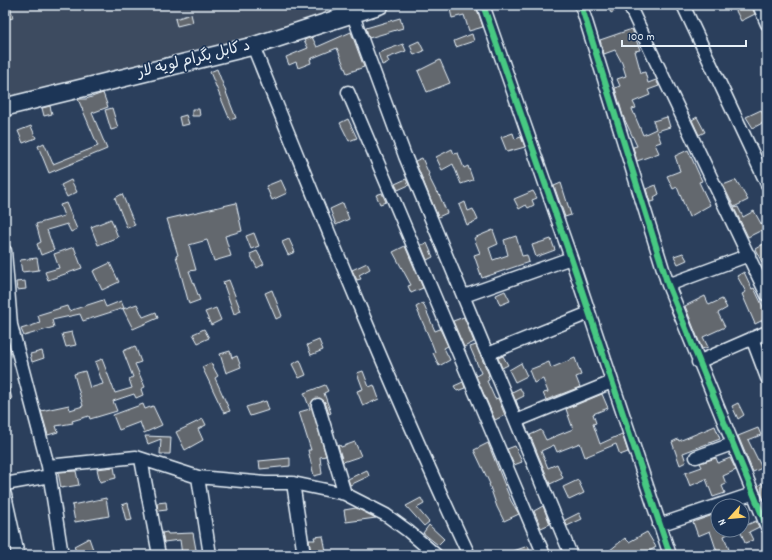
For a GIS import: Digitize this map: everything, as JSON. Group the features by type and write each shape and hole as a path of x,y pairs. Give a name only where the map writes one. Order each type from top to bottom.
{"highway":[{"name":"د کابل بگرام لویه لار","path":"5,107 253,46 353,15 380,5"}],"street":[{"path":"483,5 571,258 670,555"},
{"path":"581,5 668,285 698,362 767,527"},
{"path":"629,5 680,116 749,255 767,295"},
{"path":"683,5 767,184"},
{"path":"759,5 767,24"},
{"path":"353,15 405,156 488,353 570,555"},
{"path":"253,46 346,276 422,454 469,555"},
{"path":"348,92 544,555"},
{"path":"5,251 8,326 49,471 62,555"},
{"path":"668,285 749,255"},
{"path":"464,296 571,258"},
{"path":"488,353 589,313"},
{"path":"698,362 767,332"},
{"path":"752,338 767,378"},
{"path":"516,421 612,382"},
{"path":"318,405 345,494"},
{"path":"696,457 732,444"},
{"path":"5,484 49,471 136,457 198,477 265,483 294,483 345,494 386,515 433,554"},
{"path":"141,459 159,555"},
{"path":"198,477 210,555"},
{"path":"294,483 304,555"},
{"path":"659,525 752,494"},
{"path":"5,495 18,555"}],"shaded area":[{"path":"5,5 380,5 5,107"}],"building":[{"path":"5,5 10,5 13,18 5,20"},
{"path":"449,5 476,5 483,27 469,31 464,15 452,18"},
{"path":"607,5 622,5 622,7 611,13"},
{"path":"738,5 751,5 755,14 741,21 734,7"},
{"path":"191,14 193,22 177,26 175,19"},
{"path":"400,18 403,28 369,38 366,28"},
{"path":"632,29 640,50 635,51 641,73 645,72 648,83 656,80 659,86 648,90 650,95 633,102 636,108 632,109 643,135 656,129 653,121 667,117 670,127 657,131 661,142 655,144 659,153 637,161 633,147 637,146 623,116 615,88 620,86 617,79 626,76 622,63 615,50 604,54 600,40"},
{"path":"351,32 364,67 347,73 337,48 310,59 311,63 298,68 296,62 289,65 286,57 308,48 304,40 312,37 317,47"},
{"path":"472,34 474,41 456,47 454,41"},
{"path":"419,41 424,51 414,55 410,45"},
{"path":"403,44 406,51 387,58 389,62 382,65 378,53"},
{"path":"440,60 450,83 427,92 418,71"},
{"path":"217,69 236,118 230,120 210,72"},
{"path":"103,93 108,107 92,113 107,149 49,173 38,146 44,143 53,164 98,146 78,99 86,99"},
{"path":"50,106 52,114 44,116 42,108"},
{"path":"112,108 118,128 111,130 105,110"},
{"path":"192,109 199,109 200,116 192,116"},
{"path":"761,110 766,121 753,128 746,117"},
{"path":"186,115 189,124 181,126 179,117"},
{"path":"697,117 705,132 699,135 692,120"},
{"path":"348,119 357,138 349,141 340,123"},
{"path":"31,126 36,138 23,143 18,131"},
{"path":"513,133 515,139 521,137 525,147 507,152 501,137"},
{"path":"452,149 454,154 458,153 464,168 468,166 473,180 461,184 453,164 442,170 436,157"},
{"path":"688,150 702,181 699,182 710,205 689,217 677,187 673,189 667,176 680,171 675,156"},
{"path":"422,158 429,174 428,175 437,193 438,192 447,213 438,217 415,161"},
{"path":"406,179 409,185 398,190 395,184"},
{"path":"71,180 77,192 67,197 61,185"},
{"path":"281,180 287,193 272,200 266,186"},
{"path":"736,180 748,200 734,207 723,185"},
{"path":"561,183 571,215 565,217 554,186"},
{"path":"656,185 659,194 654,197 655,201 650,202 646,189"},
{"path":"533,191 537,198 532,200 534,205 528,208 526,205 519,209 514,199"},
{"path":"382,193 386,202 380,204 376,195"},
{"path":"122,194 135,225 127,228 115,198"},
{"path":"465,202 468,211 473,209 478,220 467,225 459,205"},
{"path":"66,203 77,229 71,232 67,224 47,230 54,250 41,255 37,244 41,242 36,224 64,216 60,205"},
{"path":"236,203 242,231 225,236 231,256 214,261 207,240 189,245 196,270 189,271 200,300 189,304 176,256 178,255 167,219"},
{"path":"343,203 349,219 336,225 330,209"},
{"path":"738,207 743,217 754,211 764,229 748,237 734,208"},
{"path":"111,219 118,237 98,245 91,227"},
{"path":"493,230 498,244 489,248 493,260 508,255 504,240 516,236 522,256 527,255 529,262 482,278 474,255 480,253 474,238"},
{"path":"254,233 259,246 251,249 246,236"},
{"path":"289,239 295,252 288,255 282,242"},
{"path":"551,239 555,250 536,257 532,245"},
{"path":"767,242 767,272 755,249"},
{"path":"427,243 433,257 427,260 421,245"},
{"path":"405,246 423,288 411,293 408,286 411,285 393,252"},
{"path":"74,247 82,268 48,280 45,272 59,268 54,254"},
{"path":"257,251 264,264 257,268 250,254"},
{"path":"683,253 687,260 678,264 674,256"},
{"path":"37,258 39,270 22,272 20,260"},
{"path":"110,263 119,282 102,290 93,271"},
{"path":"367,263 370,269 359,275 361,279 357,280 352,270"},
{"path":"744,272 752,289 754,288 765,311 767,310 767,318 755,324 742,294 746,292 737,276"},
{"path":"229,280 241,311 234,314 223,282"},
{"path":"25,281 26,289 17,290 16,282"},
{"path":"272,290 282,316 276,319 265,293"},
{"path":"505,291 510,301 500,305 496,295"},
{"path":"705,296 709,305 722,299 727,308 718,313 725,327 703,337 708,347 702,349 685,306"},
{"path":"103,300 106,307 121,301 124,308 83,321 80,314 52,320 54,327 24,336 21,329 40,323 38,315 67,306 69,311"},
{"path":"423,303 435,331 440,329 448,346 444,348 450,360 439,366 433,353 435,352 432,344 416,307"},
{"path":"137,304 143,317 156,312 158,318 133,329 123,309"},
{"path":"216,308 221,320 211,325 205,312"},
{"path":"464,317 474,342 464,347 453,321"},
{"path":"204,329 209,338 198,343 193,334"},
{"path":"72,332 76,345 66,347 62,334"},
{"path":"319,340 323,350 311,355 307,345"},
{"path":"476,345 489,375 489,380 487,381 495,399 498,398 505,415 495,420 476,376 481,373 470,347"},
{"path":"135,346 141,362 135,364 145,387 141,389 143,395 136,398 134,394 113,401 117,411 90,419 89,416 72,421 73,423 56,426 58,432 48,435 41,411 69,405 70,410 83,406 74,374 85,371 90,388 103,384 95,362 102,359 115,393 132,388 129,379 133,377 123,351"},
{"path":"42,351 44,358 32,362 30,354"},
{"path":"230,351 232,358 237,356 241,367 226,373 220,354"},
{"path":"503,356 508,365 502,368 498,358"},
{"path":"575,358 581,375 576,377 580,387 546,400 543,393 548,392 543,379 534,383 529,370 549,362 551,368"},
{"path":"300,360 306,375 299,378 292,364"},
{"path":"211,363 218,376 215,378 230,411 224,413 202,367"},
{"path":"521,363 527,376 515,382 509,370"},
{"path":"363,371 369,387 374,385 379,399 363,406 357,391 363,389 357,373"},
{"path":"5,380 7,380 12,399 5,401"},
{"path":"463,382 465,388 457,391 454,386"},
{"path":"325,385 328,391 324,393 331,413 329,414 325,402 320,398 313,400 311,404 326,456 320,457 322,474 314,476 308,450 311,450 299,412 310,409 304,393"},
{"path":"520,388 524,396 516,400 519,409 512,392"},
{"path":"602,394 608,408 593,414 596,423 593,424 600,444 622,434 628,452 620,455 616,444 585,457 580,443 557,452 554,445 541,451 548,468 557,464 563,478 550,484 530,435 541,430 546,440 573,429 566,409"},
{"path":"266,401 269,410 250,416 246,407"},
{"path":"738,403 744,415 738,419 732,406"},
{"path":"143,404 145,409 153,406 162,425 144,433 140,422 119,430 113,415"},
{"path":"203,419 206,425 198,429 203,440 185,450 176,432"},
{"path":"715,426 720,439 683,453 686,462 680,465 672,442 678,439 679,441"},
{"path":"758,428 761,435 748,440 762,468 753,472 738,436"},
{"path":"145,436 171,437 170,454 160,454 161,439 148,444"},
{"path":"355,442 361,456 343,462 338,446 340,445 341,447"},
{"path":"488,443 511,501 519,514 504,521 497,507 490,484 474,450"},
{"path":"515,446 522,462 514,465 507,449"},
{"path":"290,458 290,466 260,469 259,461"},
{"path":"716,458 718,463 730,458 736,470 723,476 726,484 722,486 725,493 713,497 706,479 690,486 685,473 702,467 700,463"},
{"path":"114,467 116,478 100,482 97,469"},
{"path":"367,470 369,476 350,485 348,479"},
{"path":"76,471 79,485 61,488 58,472"},
{"path":"578,480 584,493 569,500 563,487"},
{"path":"762,483 767,493 767,507 758,486"},
{"path":"106,498 109,516 75,522 72,505"},
{"path":"421,498 424,504 417,508 429,522 424,526 406,506"},
{"path":"166,502 167,510 158,511 157,503"},
{"path":"128,503 132,520 126,521 122,505"},
{"path":"543,506 550,524 541,528 534,511"},
{"path":"356,508 376,518 346,522 344,510"},
{"path":"579,513 582,519 567,526 565,520"},
{"path":"710,516 710,531 698,536 693,522"},
{"path":"756,521 759,527 750,532 750,524"},
{"path":"429,525 444,539 438,545 423,533"},
{"path":"167,532 168,534 193,533 197,555 182,555 180,540 164,542 162,533"},
{"path":"647,532 656,547 643,555 604,555 625,538 629,542"},
{"path":"750,534 753,540 745,543 743,538 750,538"},
{"path":"323,536 326,551 311,554 309,540 315,540 314,537"},
{"path":"89,538 95,555 77,555 74,546"},
{"path":"712,538 725,538 731,555 718,555"},
{"path":"528,546 531,555 505,555 505,554"}],"cycle path":[{"path":"483,5 571,258 670,555"},
{"path":"581,5 668,285 767,527"}]}
